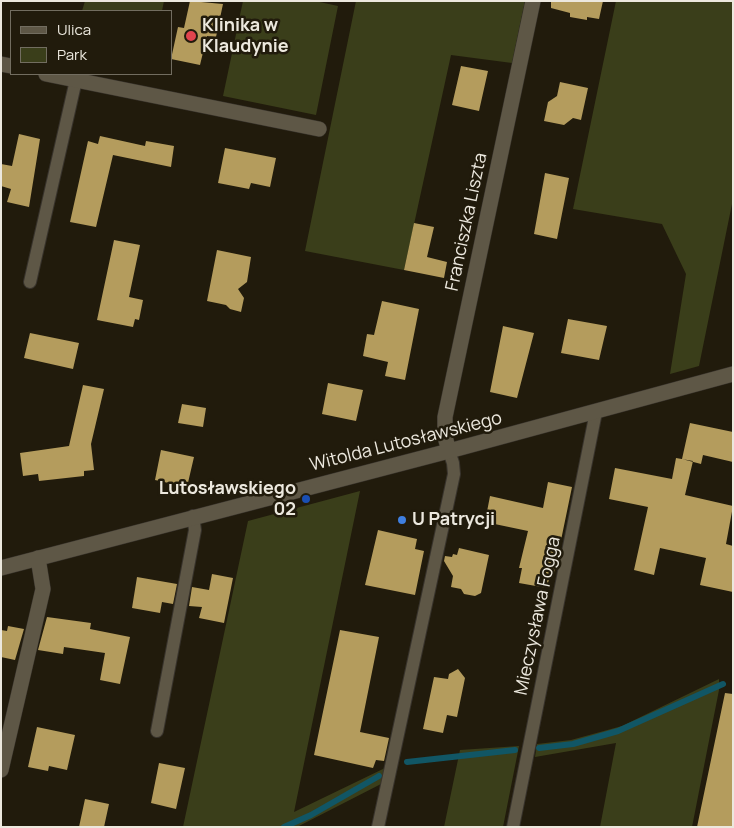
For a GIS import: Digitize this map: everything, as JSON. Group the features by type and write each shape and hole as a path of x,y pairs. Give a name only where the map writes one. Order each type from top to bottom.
{"street":[{"name":"Franciszka Liszta","path":"449,452 445,437 446,417 533,1"},
{"path":"51,75 319,129"},
{"name":"Witolda Lutosławskiego","path":"1,568 193,516 449,452 733,374"},
{"path":"1,770 43,589 38,558"}],"lane":[{"path":"30,282 76,80"},
{"name":"Mieczysława Fogga","path":"513,827 596,412"},
{"path":"378,827 454,474 449,452"},
{"path":"157,731 195,530 193,516"}],"green space":[{"path":"85,1 164,1 162,10 82,10"},
{"path":"243,1 315,1 338,6 316,115 223,96"},
{"path":"356,1 525,1 512,63 451,55 404,270 305,251"},
{"path":"616,1 733,1 733,199 699,366 670,374 686,274 662,224 573,209"},
{"path":"360,491 294,812 385,768 381,784 297,827 183,827 248,521"},
{"path":"719,679 719,690 692,827 600,827 616,743 535,757 537,744 571,740 622,726"},
{"path":"519,746 503,827 444,827 460,750"}],"building":[{"name":"Klinika w Klaudynie","path":"190,1 223,4 216,37 207,36 200,65 172,59 178,27 184,28"},
{"path":"551,1 603,1 599,19 587,17 587,20 570,17 570,13 551,8"},
{"path":"461,66 488,71 479,111 452,105"},
{"path":"560,82 588,88 581,120 573,118 564,125 544,121 548,102 557,96"},
{"path":"19,134 40,139 29,207 7,202 11,189 1,186 1,164 12,166"},
{"path":"100,136 145,146 146,141 174,146 171,167 113,155 96,227 70,222 88,141 98,144"},
{"path":"225,148 276,158 270,187 251,183 249,189 218,183"},
{"path":"545,173 569,178 557,239 534,234"},
{"path":"414,223 434,227 427,257 447,262 444,278 404,270"},
{"path":"114,240 140,245 129,297 143,300 139,320 135,319 133,327 97,320"},
{"path":"217,250 251,257 247,282 238,289 244,298 241,312 230,309 226,305 207,301"},
{"path":"382,301 419,309 405,380 385,376 388,362 363,356 367,334 374,335"},
{"path":"568,319 607,326 599,360 561,353"},
{"path":"503,326 534,333 517,398 490,392"},
{"path":"30,333 79,343 73,369 24,358"},
{"path":"328,383 363,390 356,421 322,414"},
{"path":"83,385 104,389 91,444 94,470 84,471 84,476 39,481 38,474 23,476 20,453 69,446"},
{"path":"182,404 206,408 203,427 178,423"},
{"path":"690,423 733,432 733,462 703,455 701,464 682,459"},
{"path":"161,450 194,457 187,487 155,480"},
{"path":"676,458 693,461 685,495 733,506 726,544 733,546 733,592 700,585 706,558 660,548 654,575 634,570 648,507 609,499 615,468 672,479"},
{"path":"548,482 572,487 554,574 550,574 547,588 519,583 522,568 519,568 528,531 485,522 490,496 543,508"},
{"path":"378,530 417,539 415,549 424,551 415,595 365,585"},
{"path":"459,548 489,555 481,593 475,596 464,594 461,589 451,587 453,576 444,561 445,556 452,557 453,554 457,555"},
{"path":"212,574 233,578 224,623 199,618 202,607 189,606 192,587 209,590"},
{"path":"137,577 177,584 173,604 162,602 160,613 132,608"},
{"path":"47,617 91,623 90,629 130,637 120,684 100,680 105,653 64,647 63,654 38,650"},
{"path":"8,626 24,629 15,660 1,657 1,630 7,631"},
{"path":"340,630 379,637 360,732 389,738 384,761 376,760 373,768 314,755"},
{"path":"458,669 465,678 457,717 447,715 443,733 423,729 434,677 448,679 449,674"},
{"path":"725,693 733,694 733,827 697,827"},
{"path":"37,727 75,735 67,770 49,766 48,771 28,767"},
{"path":"159,763 185,768 176,809 151,803"},
{"path":"85,799 109,804 104,827 79,827"}],"waterway":[{"path":"539,748 573,744 618,731 723,684"},
{"path":"407,762 515,750"},
{"path":"284,827 311,815 379,776"}],"place":[{"name":"Klinika w Klaudynie","path":"191,36"},
{"name":"Lutosławskiego 02","path":"306,499"},
{"name":"U Patrycji","path":"402,520"}]}
